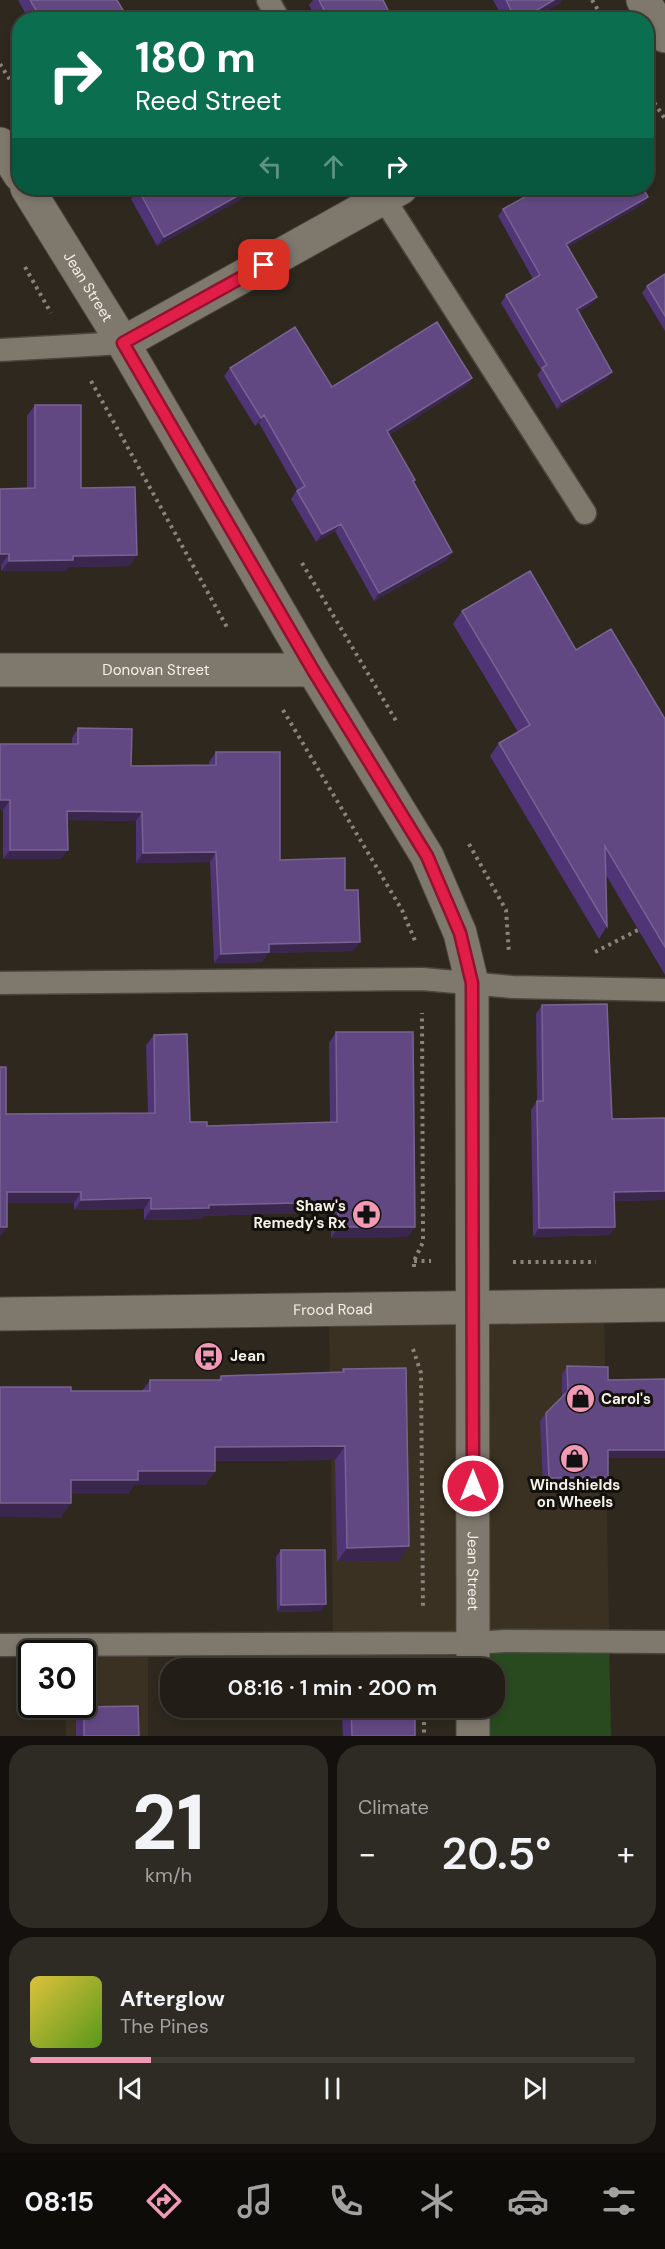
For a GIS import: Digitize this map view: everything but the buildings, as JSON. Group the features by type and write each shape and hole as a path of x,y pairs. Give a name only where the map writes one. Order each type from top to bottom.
{"street":[{"path":"654,18 665,37"},
{"path":"0,144 12,163"},
{"name":"Jean Street","path":"31,195 123,343 313,670 427,856 460,933 472,983 473,1656"},
{"path":"123,343 380,195"},
{"name":"Donovan Street","path":"0,670 313,670"},
{"name":"Frood Road","path":"0,1314 665,1305"},
{"path":"473,1718 473,1736"}],"lane":[{"path":"389,195 585,513"},
{"path":"0,350 123,343"},
{"path":"0,983 422,979 512,987 665,990"},
{"path":"0,1645 423,1643 473,1656 505,1641 665,1642"}],"path":[{"path":"0,64 12,83"},
{"path":"654,102 665,119"},
{"path":"19,258 117,426 250,670 285,713 402,910 416,945 422,979 423,1242 414,1261 596,1262"},
{"path":"300,560 398,725"},
{"path":"465,838 506,910 512,987"},
{"path":"515,1252 517,1306"},
{"path":"413,1352 421,1373 423,1643"},
{"path":"424,1718 424,1736"}],"shaded area":[{"path":"604,1303 609,1638 333,1641 329,1306"},
{"path":"148,1647 148,1736 66,1736 65,1718 96,1718 96,1652"}],"green space":[{"path":"609,1638 611,1736 470,1736 470,1718 505,1718 505,1658 470,1658 470,1641"}],"place":[{"name":"Shaw's Remedy's Rx","path":"367,1215"},
{"name":"Jean","path":"209,1356"},
{"name":"Carol's","path":"580,1399"},
{"name":"Windshields on Wheels","path":"575,1458"}],"route":[{"path":"264,265 123,343 313,670 427,856 460,933 472,983 473,1486"}]}
